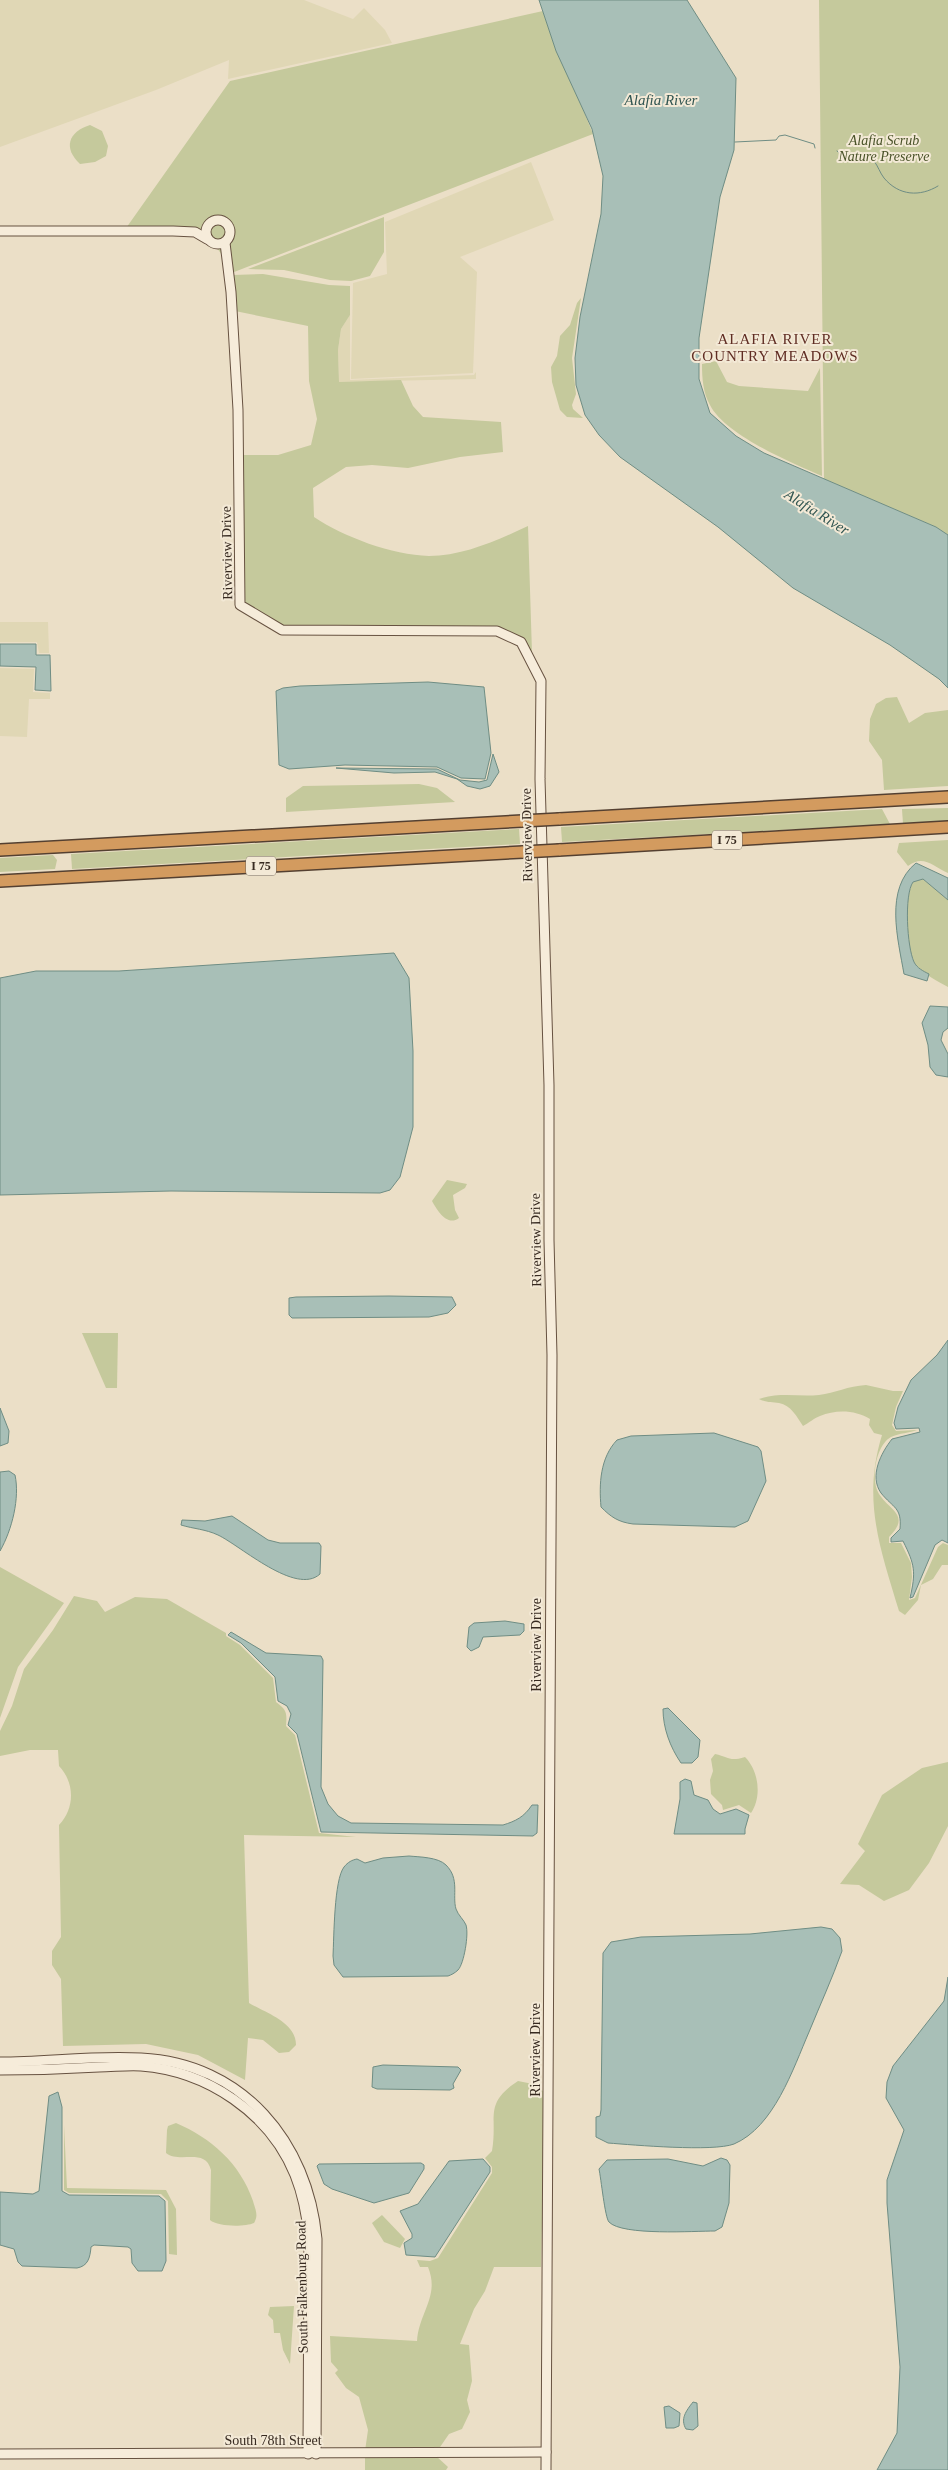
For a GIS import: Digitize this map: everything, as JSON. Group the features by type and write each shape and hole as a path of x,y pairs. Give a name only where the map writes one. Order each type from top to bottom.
{"highway":[{"name":"I 75","path":"0,850 948,796"},
{"name":"I 75","path":"0,881 948,827"}],"street":[{"name":"Riverview Drive","path":"210,223 220,220 227,223 230,233 225,243 238,410 240,605 282,630 497,631 521,642 541,681 540,779 549,1085 549,1233 552,1355 546,2470"},
{"path":"173,231 210,223"},
{"path":"210,223 206,230 210,241"},
{"path":"0,231 195,232 210,241 225,243"},
{"name":"Riverview Drive","path":"210,241 228,268"},
{"name":"South Falkenburg Road","path":"0,2062 104,2063 165,2070 208,2084 246,2108 263,2124 284,2153 303,2198 309,2238 312,2454"},
{"name":"South Falkenburg Road","path":"0,2070 104,2063"},
{"name":"South 78th Street","path":"0,2454 546,2452"}],"shaded area":[{"path":"0,0 304,0 353,19 364,8 385,30 392,43 228,79 229,60 156,90 0,147"},
{"path":"531,162 554,220 460,257 477,272 473,373 351,379 353,283 387,274 385,222"},
{"path":"350,315 350,380 474,375 476,372 476,379 339,382 338,350 341,329"},
{"path":"0,622 48,622 49,653 39,653 37,642 0,642"},
{"path":"0,668 34,669 33,692 50,693 50,699 29,699 27,737 0,736"}],"green space":[{"name":"Alafia Scrub Nature Preserve","path":"819,0 948,0 948,535 936,527 824,479"},
{"path":"543,11 593,134 229,274 220,252 203,235 178,232 124,231 230,81"},
{"path":"90,125 102,131 108,146 106,156 95,162 80,164 71,152 70,141 77,132"},
{"path":"384,217 384,252 370,276 351,281 330,280 284,270 248,269"},
{"path":"263,274 329,285 350,286 350,315 341,329 338,350 339,382 401,380 413,406 423,417 501,422 503,452 460,457 408,468 372,465 346,467 313,488 314,517 339,531 369,544 415,555 429,556 467,550 492,542 528,526 532,653 487,627 283,628 243,604 242,455 278,455 311,445 317,419 309,381 308,326 235,311 233,275"},
{"path":"581,298 572,358 576,394 572,405 573,409 583,418 567,417 560,410 552,382 551,367 557,356 560,336 570,325 577,303"},
{"path":"716,361 727,382 739,386 808,391 820,368 822,476 760,447 730,427 718,416 706,396 702,369 702,364"},
{"path":"897,697 909,723 925,713 948,710 948,786 884,790 882,760 869,741 870,719 876,704 886,698"},
{"path":"419,784 437,788 455,802 286,812 286,798 303,786"},
{"path":"948,808 948,821 903,824 902,809"},
{"path":"882,809 890,824 562,842 561,827"},
{"path":"519,829 520,844 72,869 71,854"},
{"path":"948,840 948,873 923,861 918,861 908,866 897,852 899,843"},
{"path":"53,855 57,860 55,869 0,872 0,858"},
{"path":"923,879 948,900 948,987 931,978 916,965 910,948 907,924 908,899 913,882"},
{"path":"447,1180 467,1184 465,1188 453,1195 455,1210 459,1218 455,1220 447,1219 443,1216 432,1201"},
{"path":"82,1333 118,1333 117,1388 106,1388"},
{"path":"866,1385 893,1391 903,1391 896,1407 892,1425 896,1431 917,1430 891,1437 886,1441 878,1455 875,1472 876,1488 879,1494 898,1518 895,1530 889,1537 889,1543 901,1543 911,1563 912,1577 909,1600 915,1598 938,1547 943,1543 948,1545 948,1565 942,1565 933,1579 921,1585 918,1600 905,1615 899,1611 880,1545 876,1524 874,1481 876,1459 882,1435 874,1433 869,1425 870,1419 859,1414 833,1412 818,1417 803,1426 787,1406 759,1399 782,1395 819,1395"},
{"path":"0,1567 64,1603 18,1667 0,1718"},
{"path":"74,1596 97,1601 105,1612 135,1597 167,1599 226,1633 226,1636 240,1645 273,1678 276,1702 284,1710 286,1726 295,1735 319,1833 356,1837 244,1835 249,2003 286,2024 295,2037 296,2045 289,2052 279,2053 263,2040 248,2038 245,2080 198,2055 146,2044 63,2046 61,1979 52,1965 52,1951 61,1937 59,1825 68,1811 71,1796 70,1788 68,1780 59,1766 58,1750 30,1750 0,1756 0,1731 12,1706 24,1669 53,1630"},
{"path":"715,1754 732,1759 745,1757 750,1763 756,1777 758,1792 751,1813 739,1805 723,1810 722,1805 711,1794 710,1780 713,1771 711,1759"},
{"path":"948,1762 948,1826 929,1863 909,1890 884,1901 859,1885 840,1884 865,1851 858,1844 882,1795 922,1768"},
{"path":"518,2081 528,2083 545,2092 541,2267 494,2267 460,2344 469,2345 472,2381 467,2400 470,2412 462,2429 449,2434 438,2450 365,2451 368,2430 359,2397 346,2388 335,2373 338,2370 331,2362 330,2336 417,2341 432,2287 428,2267 420,2267 417,2260 430,2261 438,2258 492,2173 492,2167 485,2158 492,2151 496,2104 507,2089"},
{"path":"176,2123 212,2144 232,2164 247,2187 256,2209 254,2223 232,2226 210,2220 211,2170 208,2163 198,2157 178,2157 166,2153 168,2126"},
{"path":"64,2125 67,2188 166,2190 176,2209 177,2255 169,2254 168,2201 161,2194 69,2193 64,2190"},
{"path":"382,2215 405,2239 400,2248 384,2242 372,2223"},
{"path":"294,2306 290,2364 283,2350 280,2333 274,2333 273,2320 268,2315 270,2307"},
{"path":"365,2456 436,2456 448,2467 446,2470 365,2470"}],"water":[{"name":"Alafia River","path":"539,0 687,0 736,78 734,150 720,197 699,338 699,379 710,413 736,436 764,453 936,527 948,535 948,688 939,679 890,645 793,588 718,527 620,457 599,435 585,415 576,385 575,358 580,317 601,214 603,176 592,129 556,51"},
{"path":"0,644 36,644 36,655 50,655 51,691 35,690 36,667 0,666"},
{"path":"428,682 484,687 491,753 485,779 461,778 437,767 345,765 289,769 279,765 276,691 283,688 300,686"},
{"path":"493,754 499,772 490,786 480,789 467,786 457,779 435,772 394,773 336,768 437,769 460,780 479,782 487,780"},
{"path":"916,863 948,878 948,900 923,879 913,882 908,898 908,921 912,955 915,964 929,974 927,981 904,974 897,930 897,900 900,886 906,874"},
{"path":"394,953 409,978 413,1051 413,1127 400,1177 390,1190 380,1193 171,1191 0,1195 0,978 36,971 119,971"},
{"path":"930,1006 948,1007 948,1028 943,1032 941,1040 948,1054 948,1077 936,1075 930,1067 928,1045 922,1023"},
{"path":"452,1297 456,1305 448,1313 429,1317 292,1318 289,1315 289,1298"},
{"path":"948,1340 948,1543 942,1540 935,1545 913,1597 910,1598 914,1575 910,1556 903,1541 891,1542 891,1538 900,1529 900,1516 896,1508 881,1493 876,1479 876,1472 884,1451 892,1439 920,1432 919,1428 896,1429 894,1423 898,1407 911,1380 937,1355"},
{"path":"0,1408 9,1431 8,1443 0,1446"},
{"path":"714,1433 758,1447 761,1451 766,1481 748,1521 735,1527 633,1524 615,1518 601,1507 600,1489 604,1463 611,1447 617,1440 631,1436"},
{"path":"9,1471 15,1475 16,1504 8,1534 0,1551 0,1472"},
{"path":"232,1516 268,1540 280,1543 319,1543 321,1546 320,1574 310,1579 297,1579 269,1567 218,1535 209,1531 181,1525 182,1520 205,1521"},
{"path":"505,1621 524,1624 524,1631 520,1635 483,1637 479,1647 471,1651 467,1647 469,1627 474,1623"},
{"path":"231,1632 266,1653 321,1656 323,1660 321,1787 328,1804 338,1816 351,1823 503,1825 519,1818 532,1805 538,1805 537,1833 533,1836 321,1832 297,1734 288,1725 291,1714 287,1706 278,1701 275,1677 241,1643 228,1635"},
{"path":"668,1708 700,1740 698,1757 692,1763 681,1763 670,1744 663,1716 663,1709"},
{"path":"685,1779 691,1781 694,1795 708,1800 713,1809 720,1814 736,1809 749,1815 745,1834 674,1834 680,1799 680,1782"},
{"path":"409,1856 443,1862 453,1876 456,1909 467,1929 465,1949 460,1967 456,1972 448,1976 343,1977 334,1965 333,1956 336,1896 344,1867 357,1859 365,1863 383,1858"},
{"path":"821,1927 832,1929 840,1938 842,1951 789,2079 771,2111 760,2125 748,2136 734,2144 709,2148 608,2143 596,2137 596,2117 600,2116 601,2110 603,1953 611,1942 641,1937 750,1934"},
{"path":"948,1977 948,2470 877,2470 897,2433 900,2367 887,2203 887,2180 904,2130 886,2098 887,2082 893,2066 944,2001"},
{"path":"383,2065 458,2067 461,2070 453,2084 454,2088 450,2090 377,2089 372,2087 373,2067"},
{"path":"58,2092 62,2107 62,2191 69,2195 159,2196 165,2201 166,2261 162,2271 138,2271 132,2263 131,2249 128,2247 94,2245 91,2247 86,2263 77,2268 22,2266 18,2262 14,2249 0,2245 0,2192 33,2194 39,2191 49,2096"},
{"path":"721,2158 727,2160 730,2165 729,2203 722,2227 715,2231 643,2231 616,2226 609,2222 599,2169 607,2160 668,2159 703,2166"},
{"path":"483,2159 490,2167 490,2172 435,2257 406,2255 404,2243 412,2238 412,2234 400,2211 418,2204 449,2161"},
{"path":"421,2163 424,2165 424,2169 409,2193 374,2203 332,2189 324,2184 317,2166 319,2164"},
{"path":"693,2402 697,2403 698,2426 693,2430 686,2429 684,2418"},
{"path":"669,2406 680,2413 679,2426 674,2428 666,2428 664,2407"}],"waterway":[{"path":"735,142 776,140 779,136 785,135 814,144 815,148"},
{"path":"837,151 841,154 874,161 884,178 890,184 903,191 917,193 931,190 938,186"}],"district":[{"name":"ALAFIA RIVER COUNTRY MEADOWS","path":"775,348"}]}
